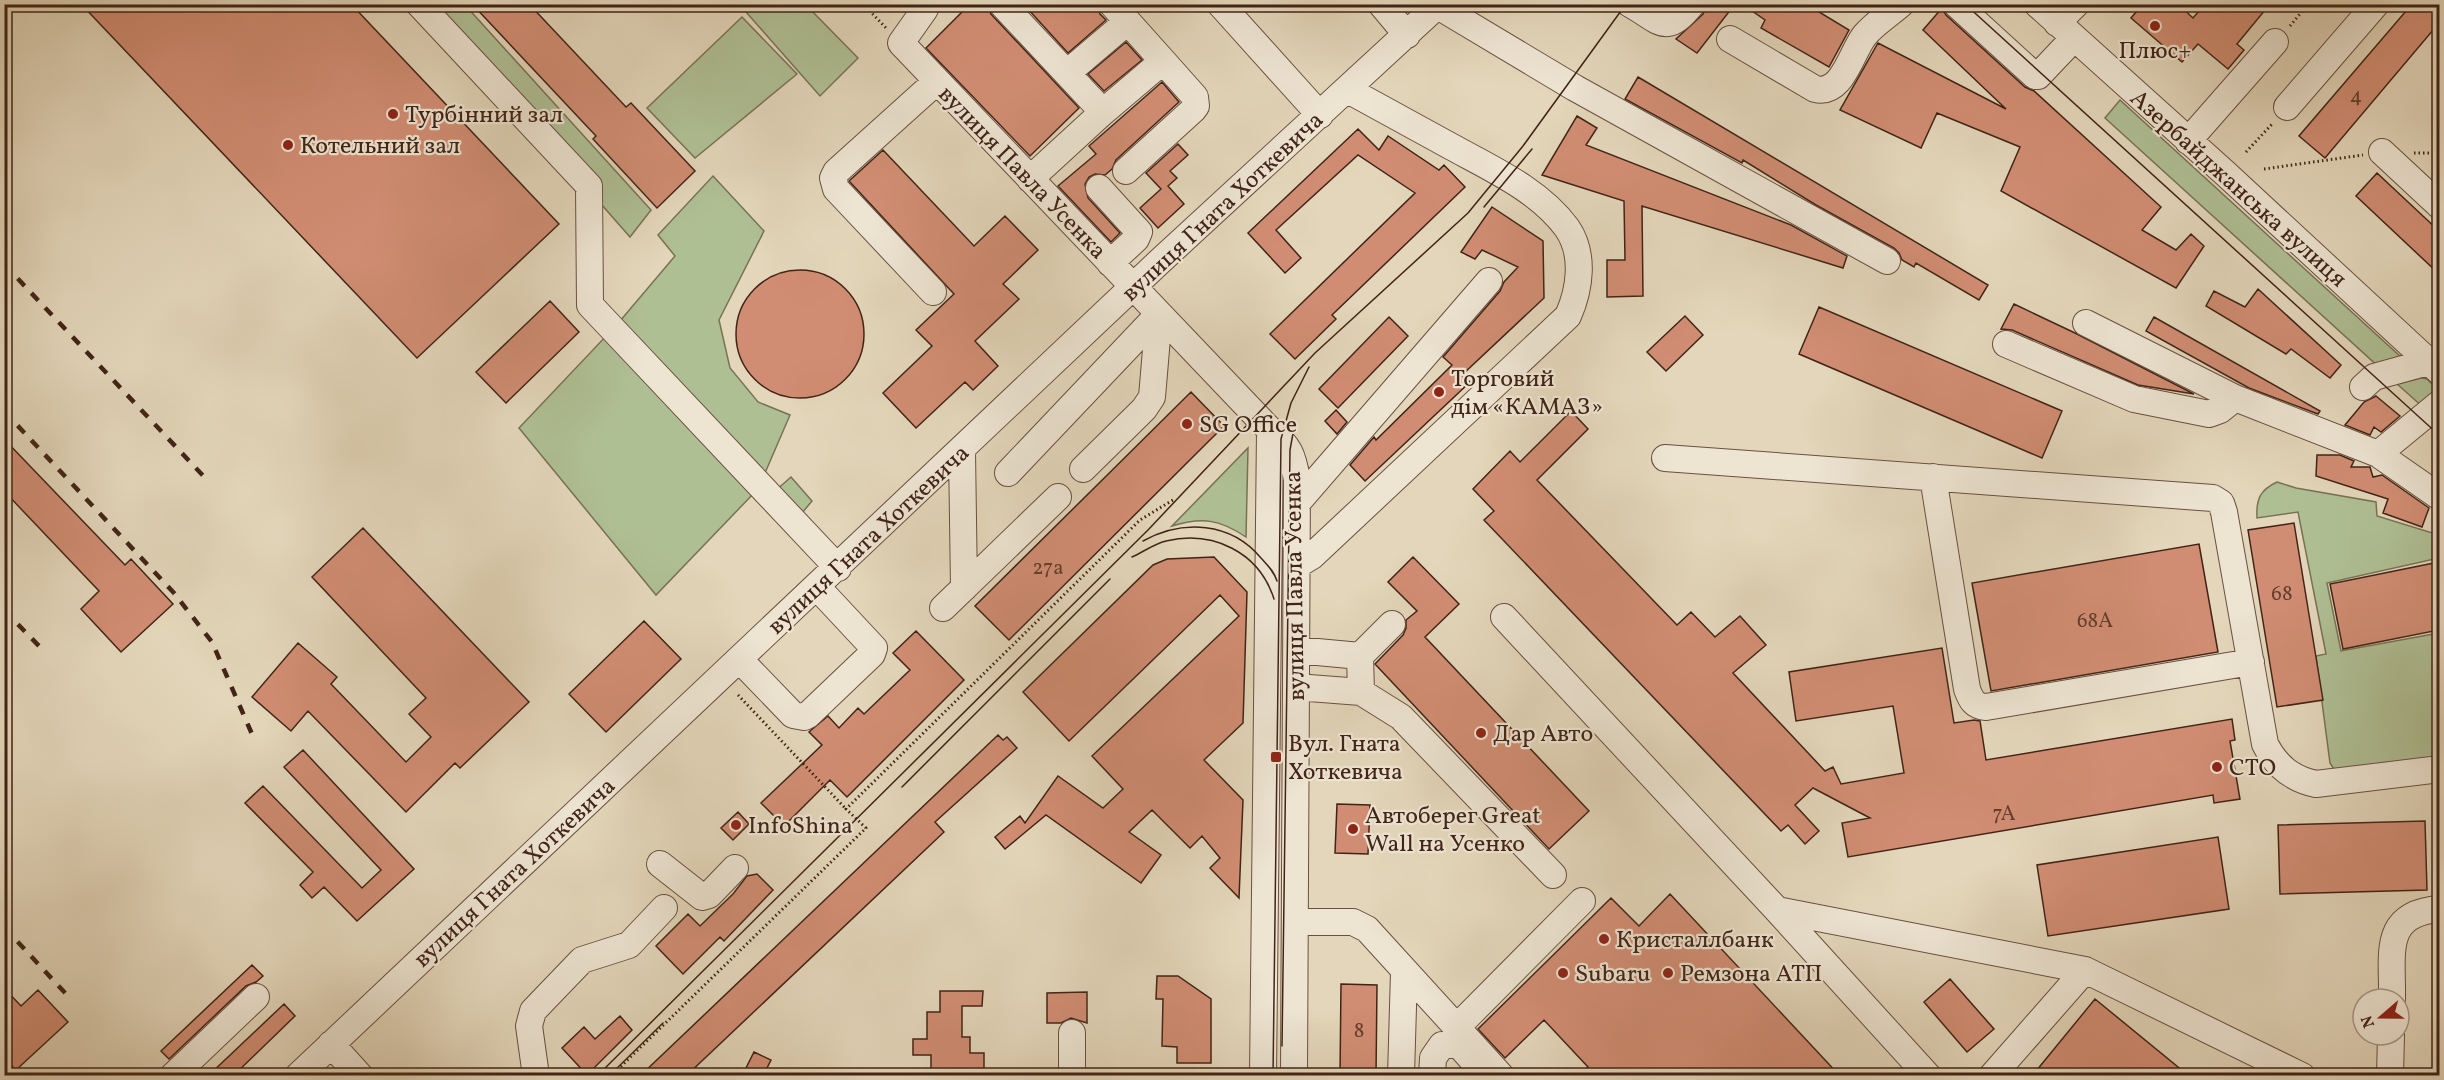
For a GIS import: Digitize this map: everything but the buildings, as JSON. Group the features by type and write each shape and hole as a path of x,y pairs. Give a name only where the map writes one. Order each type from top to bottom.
{"street":[{"path":"419,4 589,186 590,306 838,568"},
{"path":"1220,4 1320,116"},
{"path":"1381,4 1407,35"},
{"path":"1630,4 1663,23 1669,24 1681,18 1692,4"},
{"path":"1956,4 2035,76 2038,76 2066,31 2076,4"},
{"name":"Азербайджанська вулиця","path":"2037,4 2434,367"},
{"path":"2287,107 2376,4"},
{"path":"1438,5 1575,88 1887,261"},
{"name":"вулиця Гната Хоткевича","path":"306,1073 331,1044 962,451 1133,287 1438,5"},
{"path":"1730,39 1822,91 1836,85 1864,35 1901,5"},
{"path":"1008,6 1103,112"},
{"path":"900,43 925,9"},
{"path":"1067,73 1120,13 1195,97 1196,106 1126,171"},
{"path":"2188,141 2275,42"},
{"name":"вулиця Павла Усенка","path":"900,43 1290,450 1297,480 1294,1076"},
{"path":"1030,179 1163,61"},
{"path":"933,292 836,189 833,178 836,172 937,81"},
{"path":"1297,565 1312,556 1568,316 1577,296 1579,272 1575,248 1568,230 1544,203 1509,178 1348,90"},
{"path":"2382,152 2439,206"},
{"path":"1099,188 1139,232 1136,239 1110,262"},
{"path":"1297,503 1490,281"},
{"path":"1083,469 1144,409 1152,397 1159,314"},
{"path":"1008,474 1159,314"},
{"path":"2086,323 2235,398 2378,454 2439,497"},
{"path":"2006,344 2134,399 2209,414 2220,410 2235,398"},
{"path":"2363,387 2374,377 2434,367"},
{"path":"2378,454 2439,402"},
{"name":"вулиця Павла Усенка","path":"1263,1076 1270,430"},
{"path":"962,451 964,588"},
{"path":"1665,458 2213,498 2221,503 2224,512 2265,744 2270,755 2298,780 2316,784 2439,769"},
{"path":"1933,477 1967,689 1971,701 1978,706 1986,707 2251,662"},
{"path":"943,608 1058,497"},
{"path":"740,660 793,715 804,717 808,715 872,654 874,648 817,587"},
{"path":"1504,617 1928,1076"},
{"path":"1361,692 1360,656 1392,624"},
{"path":"1296,650 1360,656"},
{"path":"1296,687 1361,692 1401,717 1553,875"},
{"path":"660,864 702,897 709,895 735,868"},
{"path":"1456,1028 1582,901"},
{"path":"536,1076 529,1026 533,1011 582,960 629,945 663,908"},
{"path":"2392,987 2393,945 2397,927 2410,915 2439,909"},
{"path":"1776,910 2085,970 2302,1076"},
{"path":"1295,922 1353,922 1367,930 1501,1076"},
{"path":"1992,1076 2085,970"},
{"path":"1401,1076 1404,972"},
{"path":"173,1076 256,997"},
{"path":"1072,1033 1072,1076"},
{"path":"1432,1076 1433,1058 1436,1051 1442,1045 1450,1043 1459,1045 1487,1076"},
{"path":"331,1044 360,1076"},
{"path":"2390,1076 2391,1047"}],"path":[{"path":"863,4 900,43"},
{"path":"2275,42 2308,4"},
{"path":"2246,152 2287,107"},
{"path":"2264,169 2382,152 2439,153"},
{"path":"846,809 1140,520 1173,500"},
{"path":"611,1076 866,828 738,695"}],"green space":[{"path":"433,5 465,5 651,210 630,237 429,8"},
{"path":"753,5 806,5 858,58 820,96 746,12"},
{"path":"742,17 797,74 695,158 647,108"},
{"path":"2120,100 2402,358 2380,368 2105,118"},
{"path":"713,176 764,231 719,320 730,368 758,402 790,415 765,473 620,321 675,256 658,235"},
{"path":"608,334 755,492 656,595 519,428"},
{"path":"2421,378 2427,379 2439,391 2424,408 2397,384"},
{"path":"1248,448 1246,537 1227,526 1210,521 1192,521 1172,526"},
{"path":"791,477 812,501 797,519 774,492"},
{"path":"2277,482 2296,488 2376,502 2377,516 2439,535 2439,558 2327,583 2341,651 2439,633 2439,760 2337,774 2330,763 2316,656 2326,654 2298,512 2257,518 2260,496"}],"tram line":[{"path":"597,1076 1148,530 1315,353 1468,213 1523,146 1626,4"},
{"path":"1965,4 2440,436"},
{"path":"1484,207 1532,149"},
{"path":"1273,1076 1281,439 1291,403 1309,367"},
{"path":"1282,1046 1290,450 1295,422"},
{"path":"1143,541 1174,529 1190,527 1221,531 1249,546 1270,569 1277,581"},
{"path":"1132,557 1166,541 1184,538 1217,542 1246,557 1267,583 1274,599"},
{"path":"902,787 1110,579"},
{"path":"609,1076 663,1023"}],"railway":[{"path":"4,264 209,482"},
{"path":"4,411 174,593 212,642 255,741"},
{"path":"4,610 40,647"},
{"path":"4,927 67,995"}],"place":[{"name":"Плюс+","path":"2155,26"},
{"name":"Турбінний зал","path":"393,114"},
{"name":"Котельний зал","path":"288,145"},
{"name":"Торговий дім «КАМАЗ»","path":"1439,392"},
{"name":"SG Office","path":"1187,424"},
{"name":"Дар Авто","path":"1481,733"},
{"name":"Вул. Гната Хоткевича","path":"1276,757"},
{"name":"СТО","path":"2217,767"},
{"name":"InfoShina","path":"736,825"},
{"name":"Автоберег Great Wall на Усенко","path":"1353,829"},
{"name":"Кристаллбанк","path":"1604,939"},
{"name":"Subaru","path":"1563,973"},
{"name":"Ремзона АТП","path":"1668,973"}]}
